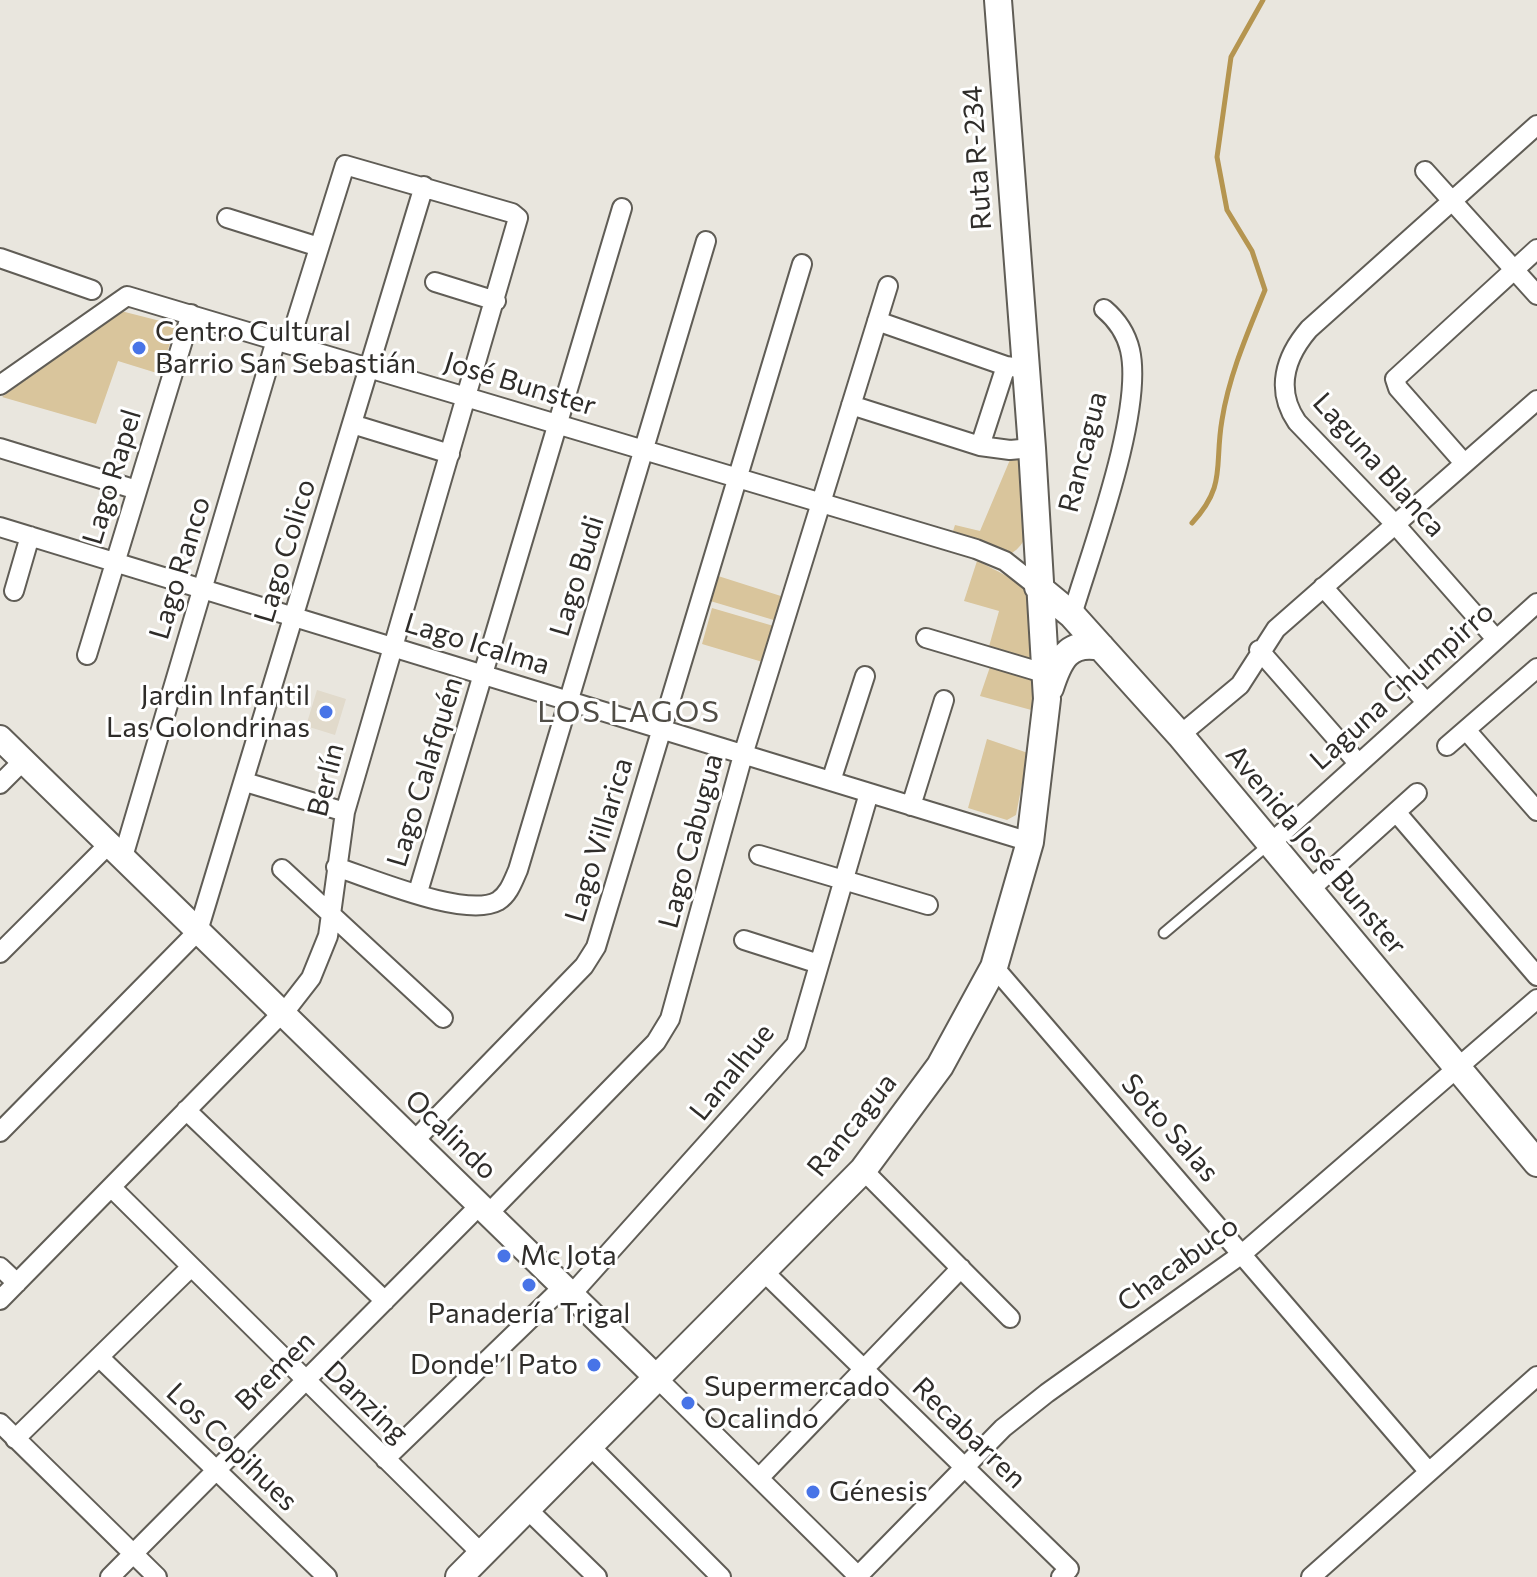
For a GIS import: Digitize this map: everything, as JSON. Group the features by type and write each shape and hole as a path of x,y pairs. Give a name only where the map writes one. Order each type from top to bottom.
{"main road":[{"name":"Ruta R-234","path":"998,0 1021,312 1009,365 1032,448"},
{"name":"Rancagua","path":"463,1576 526,1508 863,1170 940,1066 994,967 1030,842 1047,686 1038,587 1032,448"},
{"name":"Avenida José Bunster","path":"1038,587 1072,615 1180,735 1307,892 1537,1163"},
{"path":"1047,686 1070,649 1086,644 1101,647"}],"street":[{"name":"Laguna Blanca","path":"1496,639 1394,523 1297,422 1286,404 1285,374 1291,355 1309,329 1537,125"},
{"name":"Lago Ranco","path":"116,851 282,342 319,247 345,165 424,186"},
{"path":"1425,171 1537,295"},
{"name":"Berlín","path":"0,1300 282,1013 311,978 334,917 336,867 345,812 518,218 512,213 424,186"},
{"name":"Lago Colico","path":"198,931 424,186"},
{"name":"Lago Calafquén","path":"418,892 622,208"},
{"path":"227,218 319,247"},
{"name":"Lago Budi","path":"418,892 477,906 499,900 508,891 518,870 706,241"},
{"path":"1464,463 1398,388 1395,379 1537,249"},
{"path":"0,258 92,290"},
{"name":"Lago Villarica","path":"414,1141 590,958 596,947 802,264"},
{"path":"435,282 496,301"},
{"name":"Lago Cabugua","path":"485,1209 656,1042 670,1019 743,755 888,286"},
{"name":"José Bunster","path":"0,385 127,296 991,555 1038,587"},
{"name":"Rancagua","path":"1072,615 1126,429 1131,395 1132,362 1126,337 1104,309"},
{"name":"Lago Rapel","path":"87,655 191,314"},
{"path":"877,321 1009,365 980,446"},
{"path":"1180,735 1240,685 1259,650 1276,629 1537,400"},
{"path":"851,405 980,446 1010,450 1032,448"},
{"path":"352,424 450,454"},
{"path":"0,448 137,490"},
{"name":"Lago Icalma","path":"0,527 1030,842"},
{"path":"14,591 30,536"},
{"path":"1323,587 1426,702"},
{"name":"Laguna Chumpirro","path":"1270,844 1537,603"},
{"path":"926,638 1047,686"},
{"path":"1259,650 1358,763"},
{"path":"1447,746 1537,668"},
{"path":"831,781 865,676"},
{"path":"911,806 944,700"},
{"path":"1466,730 1537,811"},
{"name":"Ocalindo","path":"0,738 760,1477 858,1577"},
{"path":"0,784 23,761"},
{"path":"245,782 345,812"},
{"name":"Lanalhue","path":"385,1459 567,1291 789,1056 796,1044 869,793"},
{"path":"1307,892 1417,793"},
{"path":"1396,812 1537,976"},
{"path":"0,953 116,851"},
{"path":"759,855 928,905"},
{"path":"336,867 418,892"},
{"path":"282,869 443,1018"},
{"path":"0,1132 198,931"},
{"path":"744,940 819,964"},
{"name":"Soto Salas","path":"994,967 1429,1472"},
{"name":"Chacabuco","path":"858,1577 1003,1428 1242,1254 1537,999"},
{"path":"186,1110 385,1301"},
{"path":"863,1170 1010,1318"},
{"name":"Danzing","path":"111,1187 304,1382 482,1554"},
{"name":"Bremen","path":"110,1577 385,1301 485,1209"},
{"path":"0,1267 17,1283"},
{"path":"15,1439 190,1268"},
{"path":"760,1477 961,1268"},
{"name":"Recabarren","path":"762,1270 965,1469 1065,1573"},
{"name":"Los Copihues","path":"99,1357 327,1577"},
{"path":"1311,1577 1537,1376"},
{"path":"0,1423 157,1577"},
{"path":"589,1445 721,1577"},
{"path":"526,1508 597,1577"}],"lane":[{"path":"1164,933 1270,844"}],"shaded area":[{"path":"121,311 176,325 160,374 118,361 96,424 2,397"},
{"path":"1012,455 1026,466 1030,514 1026,536 1012,553 953,531 955,525 980,531"},
{"path":"977,561 1014,581 1030,600 1036,625 1039,666 988,650 999,611 964,601"},
{"path":"715,575 784,597 777,621 707,600"},
{"path":"712,608 777,627 766,663 702,644"},
{"path":"991,664 1036,677 1035,711 980,696"},
{"name":"Jardin Infantil Las Golondrinas","path":"317,690 346,699 335,735 306,726"},
{"path":"987,739 1028,753 1016,815 1007,820 968,808"}],"waterway":[{"path":"1192,523 1203,510 1215,486 1229,387 1265,290 1252,251 1227,210 1217,157 1231,57 1263,0"}],"place":[{"name":"Centro Cultural Barrio San Sebastián","path":"139,348"},
{"name":"Jardin Infantil Las Golondrinas","path":"326,712"},
{"name":"Mc Jota","path":"504,1256"},
{"name":"Panadería Trigal","path":"529,1285"},
{"name":"Donde' l Pato","path":"594,1365"},
{"name":"Supermercado Ocalindo","path":"688,1403"},
{"name":"Génesis","path":"813,1492"}],"district":[{"name":"LOS LAGOS","path":"629,712"}]}
